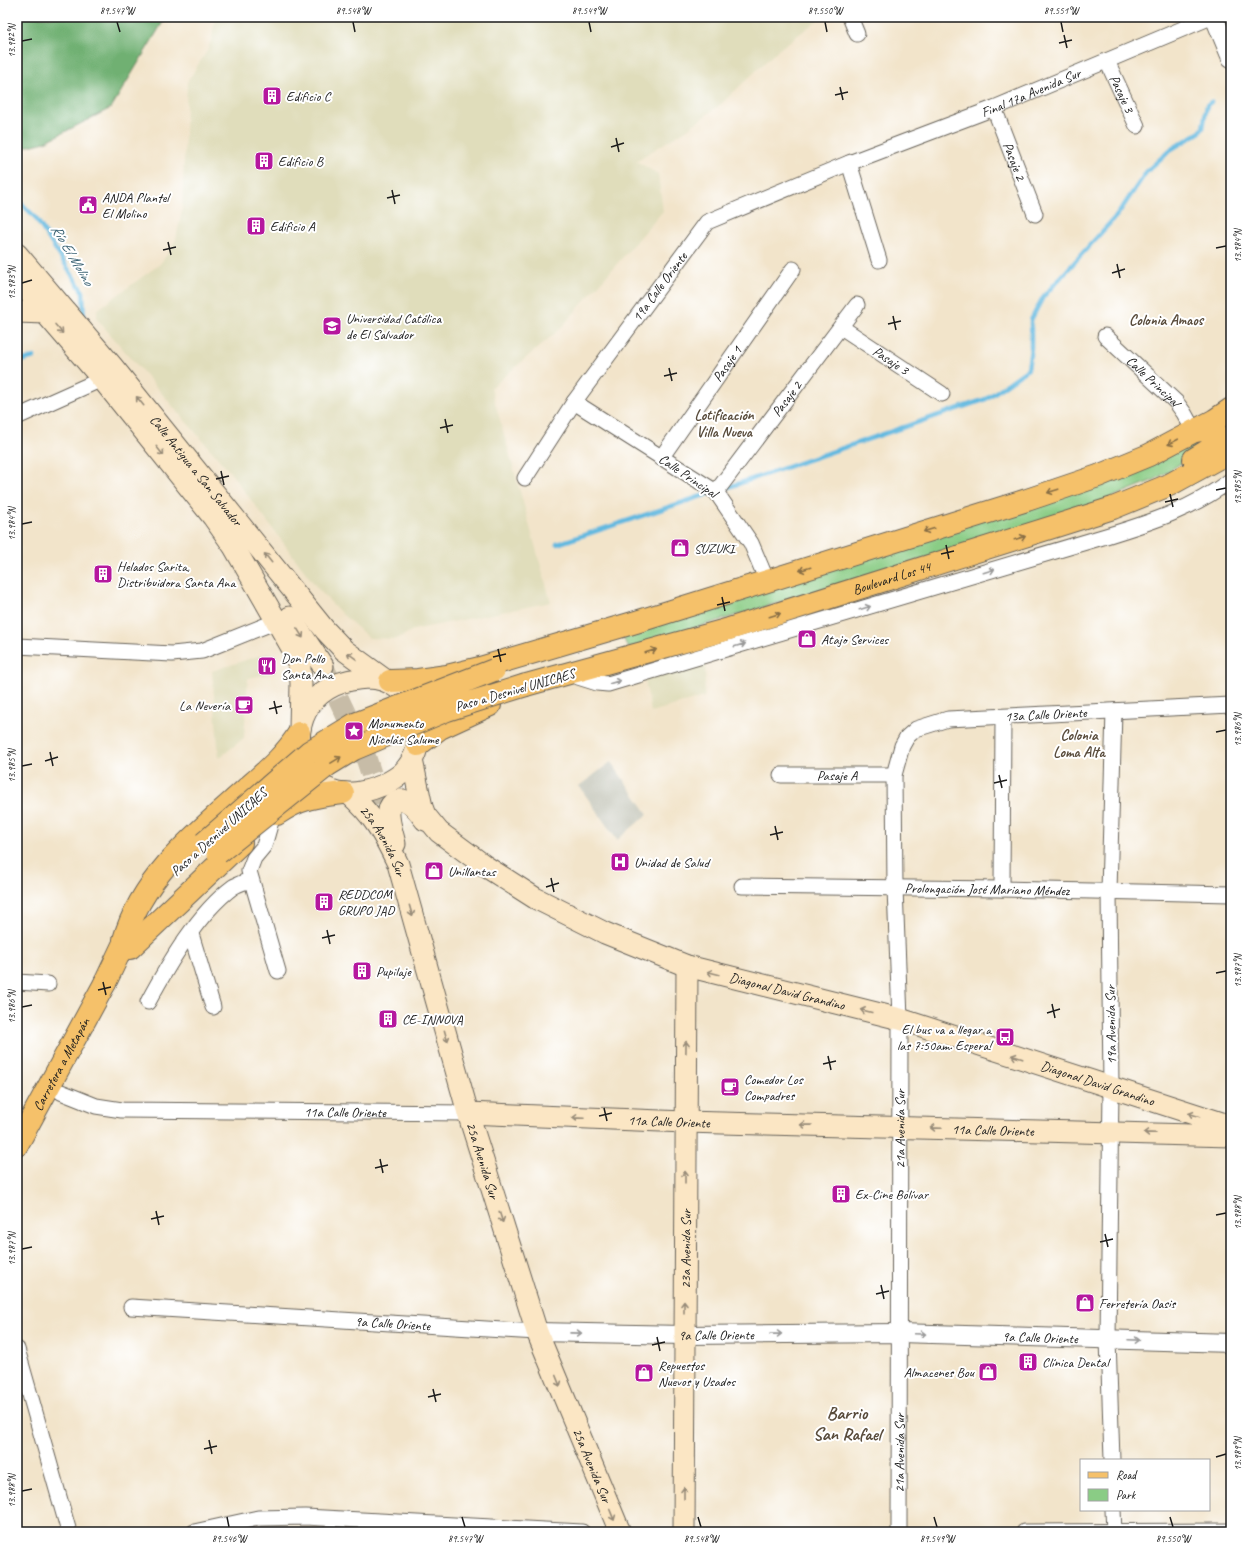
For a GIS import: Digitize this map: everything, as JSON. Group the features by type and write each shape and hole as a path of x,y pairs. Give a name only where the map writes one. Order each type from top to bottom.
{"main road":[{"name":"Calle Antigua a San Salvador","path":"17,254 50,305 102,379 213,517 234,546 292,648 300,668 300,730"},
{"name":"Calle Antigua a San Salvador","path":"17,277 25,298 50,305 325,630 344,650 387,680"},
{"path":"17,312 50,305"},
{"path":"127,944 128,925 141,902 160,874 189,839 276,763 289,749 300,730 310,705 328,688 353,679 368,678 387,680 418,680 447,676 636,622 1098,476 1149,455 1231,409"},
{"path":"1231,423 1228,428 1231,440"},
{"path":"1147,495 1161,479 1210,450 1217,443 1218,436 1213,430 1208,428 1194,431"},
{"name":"Boulevard Los 44","path":"613,662 729,629 1100,512 1147,495 1231,451"},
{"path":"234,546 255,566 277,596 309,648 323,666"},
{"name":"Paso a Desnivel UNICAES","path":"105,983 127,944 160,907 220,847 309,752 355,724 494,670 636,622"},
{"path":"212,820 220,847 303,799 315,796 366,791 387,783 405,770 415,752 440,728 485,706 578,677 613,662"},
{"name":"Paso a Desnivel UNICAES","path":"220,847 328,765 354,749 447,710 526,685 613,662"},
{"path":"387,680 404,694 414,709 419,728 415,752"},
{"path":"300,730 300,752 309,774 325,787 345,793"},
{"name":"Diagonal David Grandino","path":"415,752 418,792 425,815 439,832 448,840 535,898 605,933 687,966 900,1019 1231,1126"},
{"name":"25a Avenida Sur","path":"345,793 369,813 381,829 400,872 468,1113 537,1332 620,1532"},
{"path":"400,872 388,810 391,804 397,800 410,803 427,823 448,840"},
{"path":"384,813 400,872"},
{"name":"23a Avenida Sur","path":"684,1532 687,966"},
{"name":"Carretera a Metapán","path":"17,1145 54,1091 66,1052 105,983"},
{"name":"11a Calle Oriente","path":"468,1113 685,1122 899,1126 1111,1134 1139,1133 1231,1136"}],"street":[{"path":"850,17 857,34"},
{"name":"Final 17a Avenida Sur","path":"849,163 994,108 1210,17"},
{"path":"1214,17 1229,47"},
{"name":"Pasaje 3","path":"1107,61 1137,126"},
{"name":"Pasaje 2","path":"994,108 1035,214"},
{"path":"849,163 879,260"},
{"name":"19a Calle Oriente","path":"525,478 574,402 706,222 849,163"},
{"name":"Pasaje 1","path":"661,458 794,269"},
{"name":"Pasaje 2","path":"716,492 857,305"},
{"name":"Pasaje 3","path":"840,326 942,394"},
{"name":"Calle Principal","path":"1105,336 1176,402 1194,431"},
{"path":"17,416 102,379"},
{"name":"Calle Principal","path":"574,402 716,492 737,520 751,543 767,581"},
{"path":"578,677 597,683 608,684 1106,536 1176,513 1197,503 1231,480"},
{"path":"17,646 172,654 202,651 277,621"},
{"name":"13a Calle Oriente","path":"894,775 902,746 907,737 916,729 948,718 1002,717 1231,705"},
{"name":"19a Avenida Sur","path":"1112,1459 1108,1339 1111,1134 1109,891 1114,710"},
{"path":"1002,717 1002,888"},
{"name":"Pasaje A","path":"781,775 894,775"},
{"name":"21a Avenida Sur","path":"894,775 895,888 900,1019 898,1333 899,1532"},
{"path":"272,818 264,846 254,858 251,865 250,880 278,971"},
{"path":"148,1002 166,970 209,910 235,886 250,880"},
{"name":"Prolongación José Mariano Méndez","path":"742,886 1002,888 1231,894"},
{"path":"191,934 212,1007"},
{"path":"17,982 48,984"},
{"name":"11a Calle Oriente","path":"54,1091 96,1106 122,1110 468,1113"},
{"name":"9a Calle Oriente","path":"130,1307 537,1332 684,1335 898,1333 1231,1343"},
{"path":"17,1349 69,1532"},
{"path":"1114,1511 1114,1532"},
{"path":"194,1532 258,1518 305,1517 582,1532"},
{"path":"1024,1532 1231,1531"}],"shaded area":[{"name":"Universidad Católica de El Salvador","path":"215,17 822,17 778,50 721,104 686,130 636,161 658,174 663,211 560,329 491,388 551,602 413,630 397,639 369,638 343,615 318,589 230,472 97,319 97,310 160,264 176,239 182,211 187,82 207,51 212,38"},
{"path":"271,652 276,673 248,678 244,738 219,758 212,671"},
{"path":"706,663 704,697 651,712 645,679"},
{"path":"611,762 648,814 617,840 579,786"}],"green space":[{"path":"17,17 166,17 111,108 45,142 17,149"},
{"path":"1198,438 1208,446 1156,479 1072,514 628,648 622,635"}],"waterway":[{"path":"723,489 986,399 1028,369 1031,348 1031,320 1043,297 1118,214 1147,171 1170,150 1200,132 1203,128 1207,105 1211,102"},
{"name":"Río El Molino","path":"17,199 35,217 83,292 84,322"},
{"name":"Río El Molino","path":"17,362 34,357"},
{"path":"557,544 711,493"}],"tunnel":[{"path":"325,670 365,755 384,813"}],"place":[{"name":"Edificio C","path":"272,96"},
{"name":"Edificio B","path":"264,161"},
{"name":"ANDA Plantel El Molino","path":"88,205"},
{"name":"Edificio A","path":"256,226"},
{"name":"Universidad Católica de El Salvador","path":"332,326"},
{"name":"SUZUKI","path":"680,548"},
{"name":"Helados Sarita, Distribuidora Santa Ana","path":"103,574"},
{"name":"Atajo Services","path":"807,639"},
{"name":"Don Pollo Santa Ana","path":"267,666"},
{"name":"La Nevería","path":"244,705"},
{"name":"Monumento Nicolás Salume","path":"354,731"},
{"name":"Unidad de Salud","path":"620,862"},
{"name":"Unillantas","path":"434,871"},
{"name":"REDDCOM GRUPO JAD","path":"324,902"},
{"name":"Pupilaje","path":"362,971"},
{"name":"CE-INNOVA","path":"388,1019"},
{"name":"El bus va a llegar a las 7:50am. Espera!","path":"1005,1037"},
{"name":"Comedor Los Compadres","path":"730,1087"},
{"name":"Ex-Cine Bolívar","path":"841,1194"},
{"name":"Ferretería Oasis","path":"1085,1303"},
{"name":"Clínica Dental","path":"1028,1362"},
{"name":"Almacenes Bou","path":"988,1372"},
{"name":"Repuestos Nuevos y Usados","path":"644,1373"}],"district":[{"name":"Colonia Amaos","path":"1166,320"},
{"name":"Lotificación Villa Nueva","path":"724,424"},
{"name":"Colonia Loma Alta","path":"1079,744"},
{"name":"Barrio San Rafael","path":"847,1423"}]}
